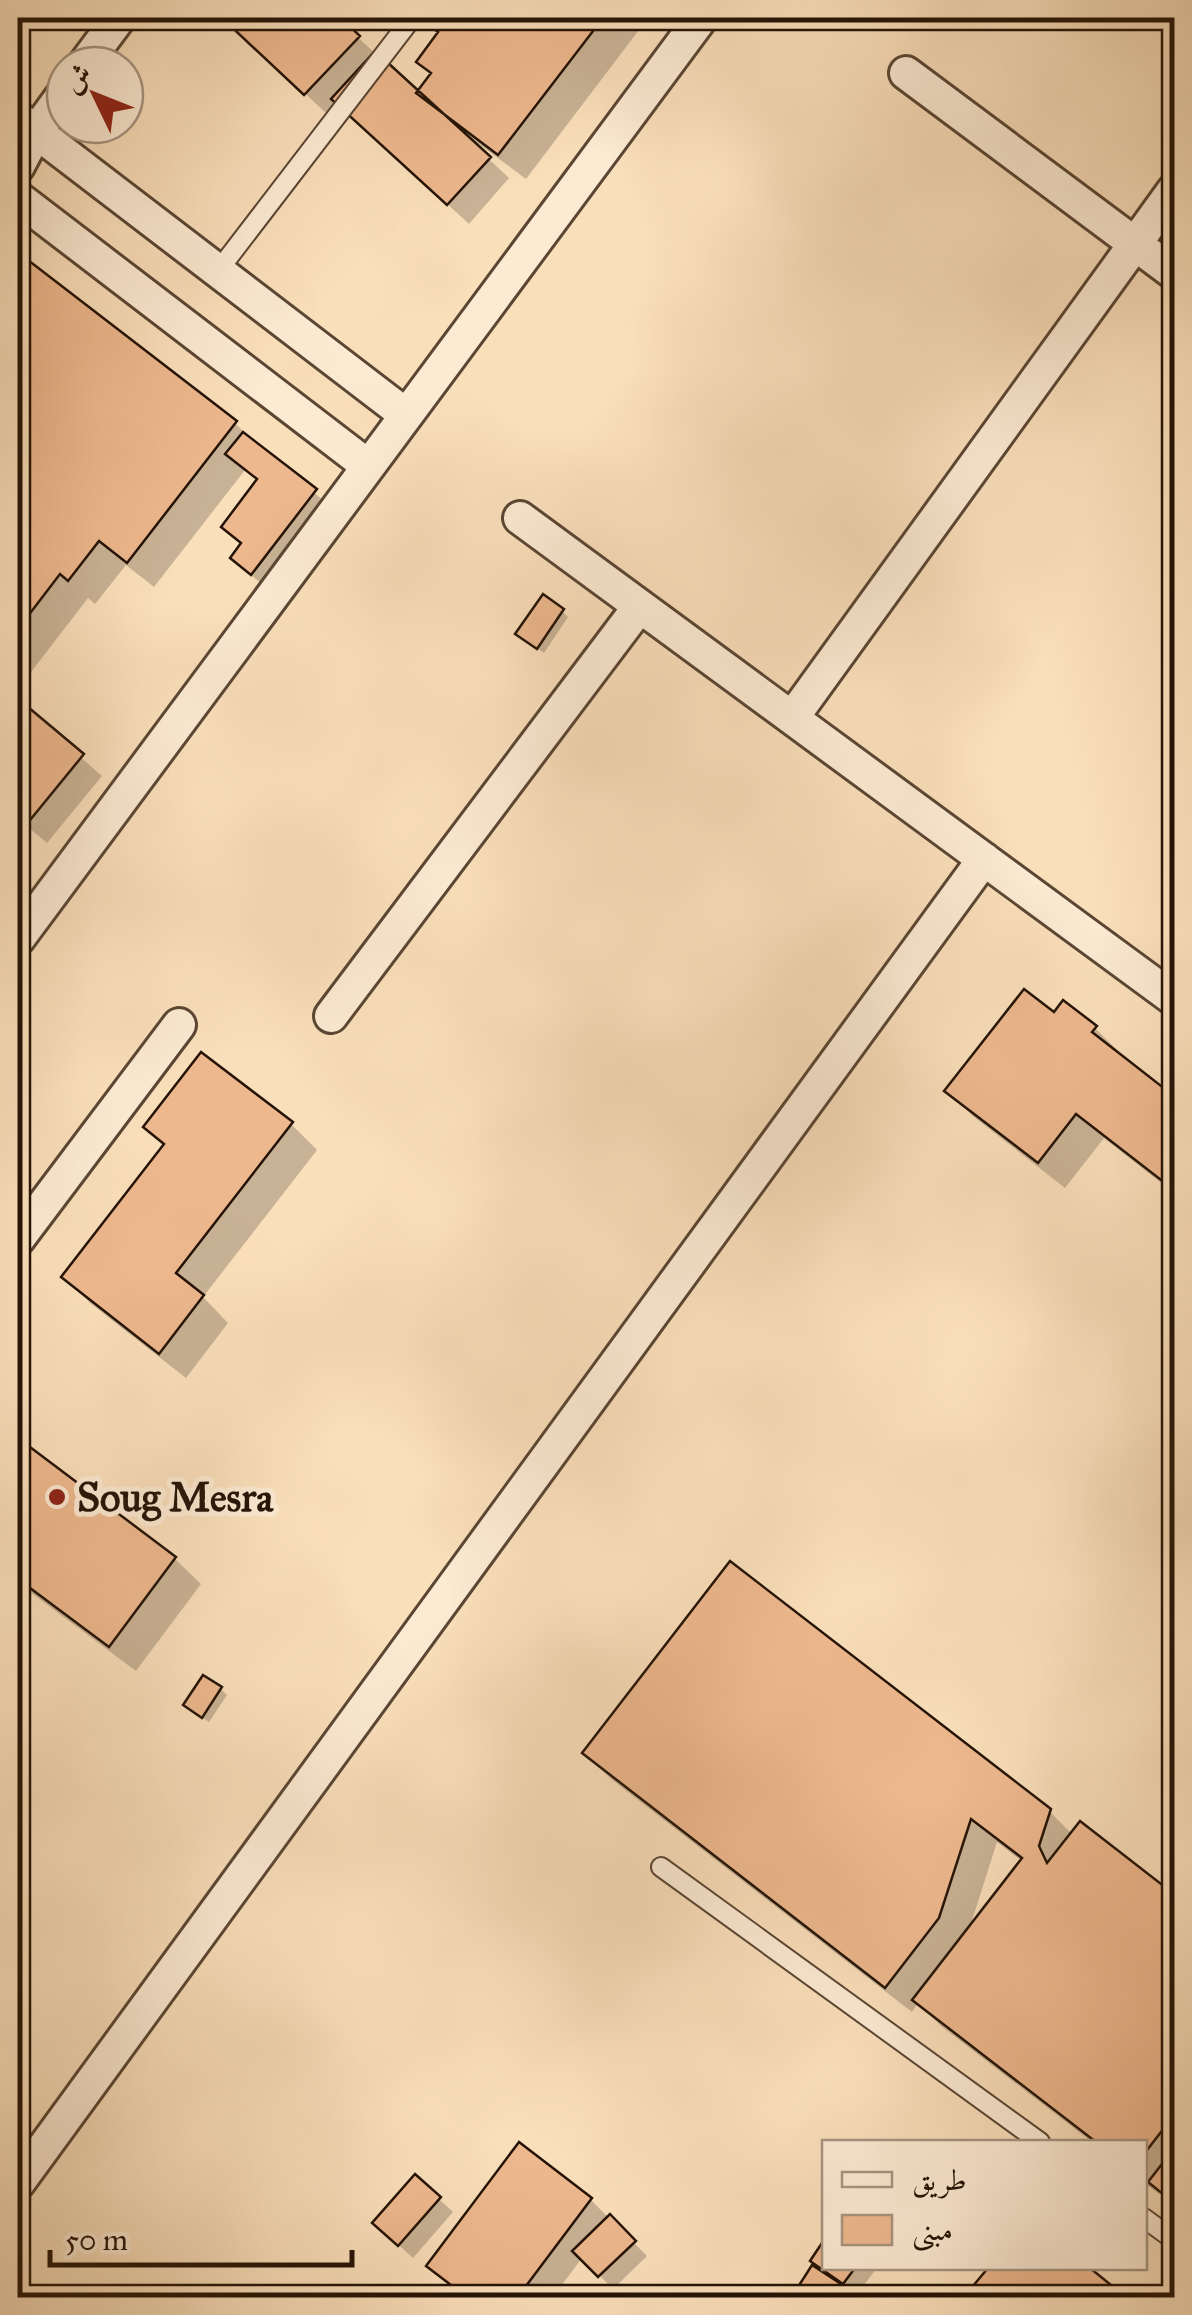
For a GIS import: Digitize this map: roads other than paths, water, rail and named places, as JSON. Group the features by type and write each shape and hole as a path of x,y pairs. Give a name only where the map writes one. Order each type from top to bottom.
{"street":[{"path":"98,45 118,18"},
{"path":"18,940 701,18"},
{"path":"906,73 1174,272"},
{"path":"18,166 27,125 406,415"},
{"path":"792,718 1174,190"},
{"path":"18,198 368,466"},
{"path":"520,518 1174,999"},
{"path":"331,1016 639,606"},
{"path":"18,2183 984,859"},
{"path":"18,1238 178,1025"}],"lane":[{"path":"218,271 412,18"},
{"path":"661,1867 1037,2140"},
{"path":"1147,2220 1174,2240"}],"place":[{"name":"Soug Mesra","path":"57,1497"}]}
